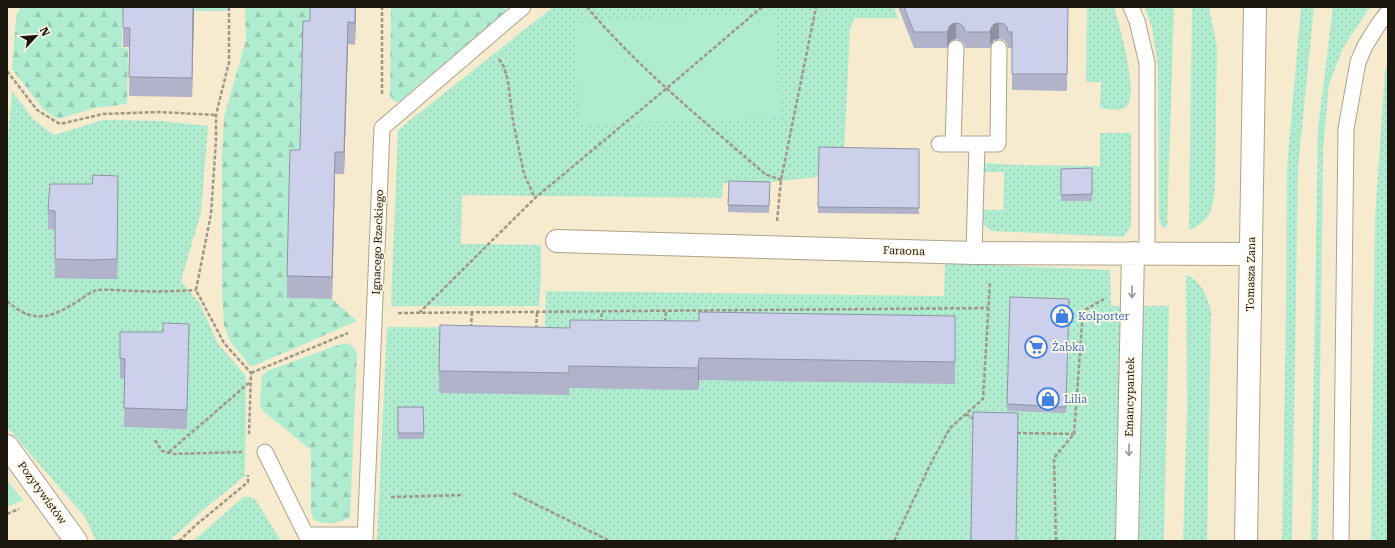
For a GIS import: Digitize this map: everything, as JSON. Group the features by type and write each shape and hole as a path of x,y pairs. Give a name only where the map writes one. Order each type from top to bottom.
{"street":[{"name":"Tomasza Zana","path":"1246,541 1255,7"},
{"name":"Faraona","path":"556,241 982,253 1251,254"},
{"name":"Emancypantek","path":"1127,541 1132,283 1140,253"},
{"name":"Pozytywistów","path":"7,446 76,541"}],"lane":[{"path":"382,128 523,7"},
{"path":"1131,7 1137,21 1147,63 1140,253"},
{"path":"1341,541 1346,129 1358,62 1368,41 1388,12"},
{"path":"956,48 946,144 998,144 999,48"},
{"name":"Ignacego Rzeckiego","path":"365,538 382,128"},
{"path":"977,144 982,253"},
{"path":"266,452 306,535 365,538"}],"path":[{"path":"229,7 228,62 216,115 216,140 211,214 196,290 224,343 251,373 249,452"},
{"path":"382,7 382,128"},
{"path":"587,7 610,34 667,88 765,174 781,180"},
{"path":"762,7 535,198 418,313 989,308"},
{"path":"778,247 777,215 781,180 816,7"},
{"path":"486,38 504,66 508,81 513,121 524,174 535,198"},
{"path":"7,71 37,110 60,124 103,114 159,112 216,115"},
{"path":"894,541 930,465 950,428 984,399 989,308 982,253"},
{"path":"1056,541 1054,458 1074,434 1082,311 1132,283"},
{"path":"7,301 27,315 38,317 51,315 64,310 95,290 196,290"},
{"path":"922,308 922,315"},
{"path":"795,316 796,309"},
{"path":"859,309 859,316"},
{"path":"731,310 731,316"},
{"path":"601,326 602,311"},
{"path":"665,323 666,311"},
{"path":"471,334 472,312"},
{"path":"535,334 537,312"},
{"path":"251,373 375,323"},
{"path":"168,452 250,382"},
{"path":"966,414 977,422"},
{"path":"1016,433 1074,434"},
{"path":"155,440 162,451 174,454 266,452"},
{"path":"179,541 248,482"},
{"path":"513,493 610,541"},
{"path":"367,497 463,495"}],"green space":[{"path":"20,7 228,7 228,11 165,11 165,18 122,18 122,48 128,49 127,104 95,108 58,119 44,110 12,69 16,19"},
{"path":"245,7 311,7 300,172 288,298 332,299 357,321 251,367 230,341 224,325 222,288 222,157 224,117 246,40"},
{"path":"391,7 506,7 506,11 399,102 392,100 390,95"},
{"path":"553,7 894,7 898,18 855,18 850,28 844,154 819,154 819,177 770,182 723,183 722,198 462,195 461,244 541,245 539,306 391,306 398,130"},
{"path":"1087,7 1114,7 1127,58 1131,88 1130,99 1127,106 1124,108 1114,110 1100,108 1101,82 1086,82"},
{"path":"1145,7 1174,7 1167,228 1162,226 1159,219 1158,66 1152,28"},
{"path":"1192,7 1209,7 1217,47 1215,181 1213,204 1208,217 1203,222 1189,230"},
{"path":"1301,7 1314,7 1298,168 1292,541 1282,541 1287,167"},
{"path":"1333,7 1370,7 1343,48 1329,84 1323,150 1318,541 1311,541 1318,129"},
{"path":"775,14 780,117 580,125 575,22"},
{"path":"1388,66 1388,541 1371,541 1375,218 1385,70"},
{"path":"12,91 34,120 54,135 103,120 161,121 208,126 201,212 181,281 200,304 218,344 246,376 245,476 208,506 169,541 96,541 85,517 7,427 7,150"},
{"path":"1100,133 1131,133 1131,226 1123,237 992,231 984,225 981,210 1003,210 1004,172 984,172 984,163 1100,166"},
{"path":"945,263 1110,270 1111,306 1169,306 1164,541 377,541 387,327 545,328 546,291 944,296"},
{"path":"1186,275 1196,281 1203,289 1211,311 1207,541 1183,541 1187,409"},
{"path":"348,343 357,353 350,518 327,523 313,519 311,511 311,450 263,411 260,404 262,376 267,371 338,345"},
{"path":"7,480 23,500 7,507"},
{"path":"245,496 255,499 281,541 193,541"}],"building":[{"path":"123,7 193,7 192,78 129,77 130,28 123,28"},
{"path":"310,7 355,7 355,23 348,22 344,152 335,152 332,277 287,276 290,150 300,150 303,21 310,21"},
{"path":"904,7 1068,7 1067,74 1012,74 1012,32 1008,32 1007,27 1004,24 994,24 990,32 965,32 961,24 956,23 949,27 947,32 914,32"},
{"path":"819,147 919,149 919,208 818,207"},
{"path":"1092,168 1092,194 1061,195 1061,169"},
{"path":"93,175 118,176 117,259 55,259 55,211 48,210 50,184 92,184"},
{"path":"729,181 770,182 769,206 728,205"},
{"path":"1010,297 1069,299 1066,407 1007,404"},
{"path":"699,312 955,316 955,362 699,358 698,368 569,366 569,373 439,371 440,325 570,328 570,320 699,321"},
{"path":"163,323 189,324 187,410 124,408 125,359 120,358 120,332 163,332"},
{"path":"398,407 423,407 424,433 398,433"},
{"path":"973,412 1018,413 1016,541 971,541"}],"place":[{"name":"Kolporter","path":"1062,316"},
{"name":"Żabka","path":"1036,347"},
{"name":"Lilia","path":"1048,399"}]}
